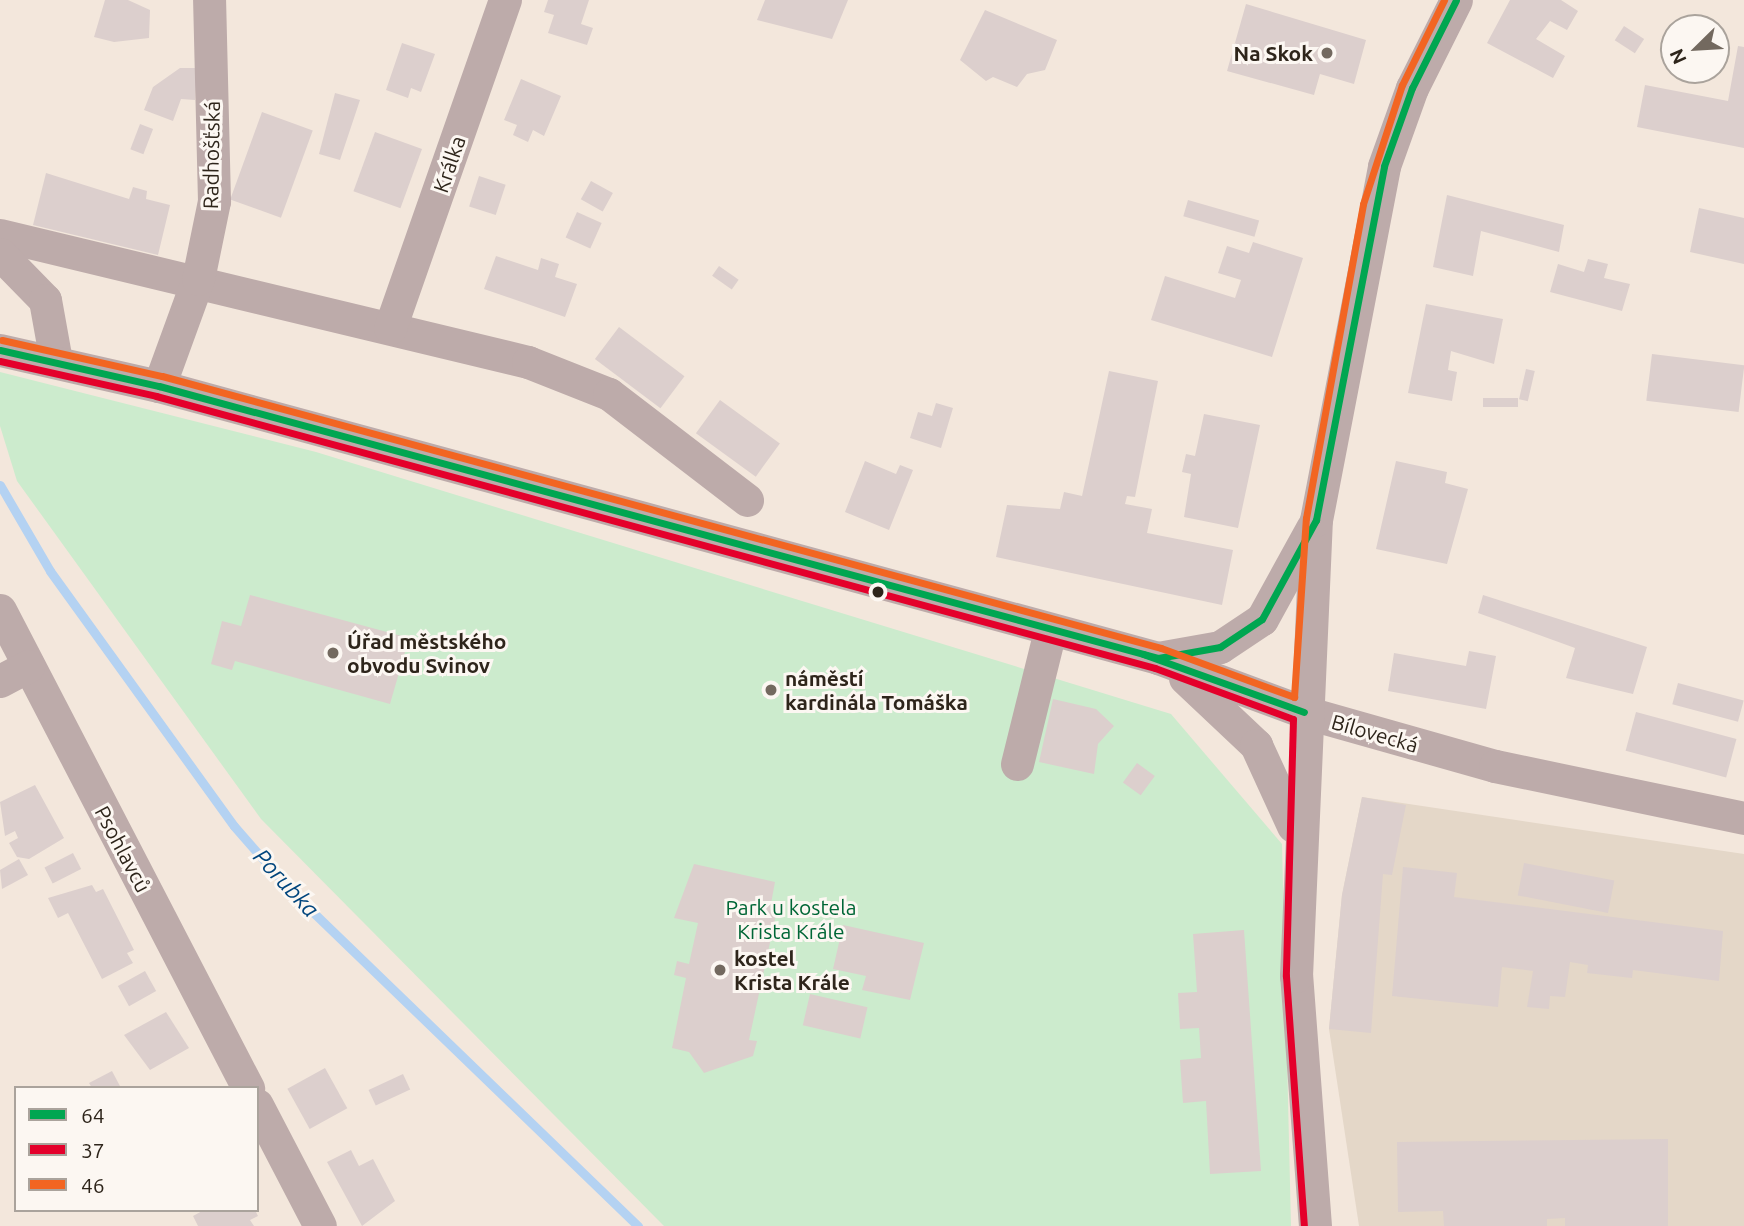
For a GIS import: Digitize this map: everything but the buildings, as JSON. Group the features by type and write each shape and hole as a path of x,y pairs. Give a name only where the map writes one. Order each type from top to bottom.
{"street":[{"name":"Radhošťská","path":"159,386 198,279 214,201 209,0"},
{"name":"Králka","path":"390,328 505,0"},
{"path":"1315,1226 1296,976 1298,841 1316,520 1377,193 1402,111 1444,4"},
{"path":"0,235 198,279 528,362 609,394 747,500"},
{"path":"0,254 45,299 56,361"},
{"name":"Bílovecká","path":"0,350 159,386 1157,658 1304,712 1564,783 1744,818"},
{"path":"1157,658 1220,646 1262,619 1316,520"},
{"name":"Psohlavců","path":"0,610 14,673 247,1086"},
{"path":"1017,764 1050,631"},
{"path":"1157,658 1214,700 1256,745 1281,789 1298,841"},
{"path":"259,1109 320,1226"}],"shaded area":[{"path":"1362,797 1744,854 1744,1226 1359,1226 1329,1029 1342,895"}],"green space":[{"name":"Park u kostela Krista Krále","path":"0,372 316,452 1171,714 1282,844 1291,1226 664,1226 261,819 17,481 0,426"}],"waterway":[{"name":"Porubka","path":"0,485 50,571 234,826 290,890 638,1226"}],"transit line":[{"name":"46","path":"2,340 162,376 1161,648 1294,697 1306,518 1363,204 1402,85 1444,0"},
{"name":"64","path":"0,350 159,386 1158,658 1220,647 1262,619 1316,520 1384,166 1412,88 1456,0"},
{"name":"37","path":"0,361 156,396 1155,668 1293,719 1286,976 1304,1226"},
{"name":"64","path":"1143,654 1304,712"}],"place":[{"name":"Na Skok","path":"1327,53"},
{"name":"Úřad městského obvodu Svinov","path":"333,653"},
{"name":"náměstí kardinála Tomáška","path":"771,690"},
{"name":"kostel Krista Krále","path":"720,970"}]}
